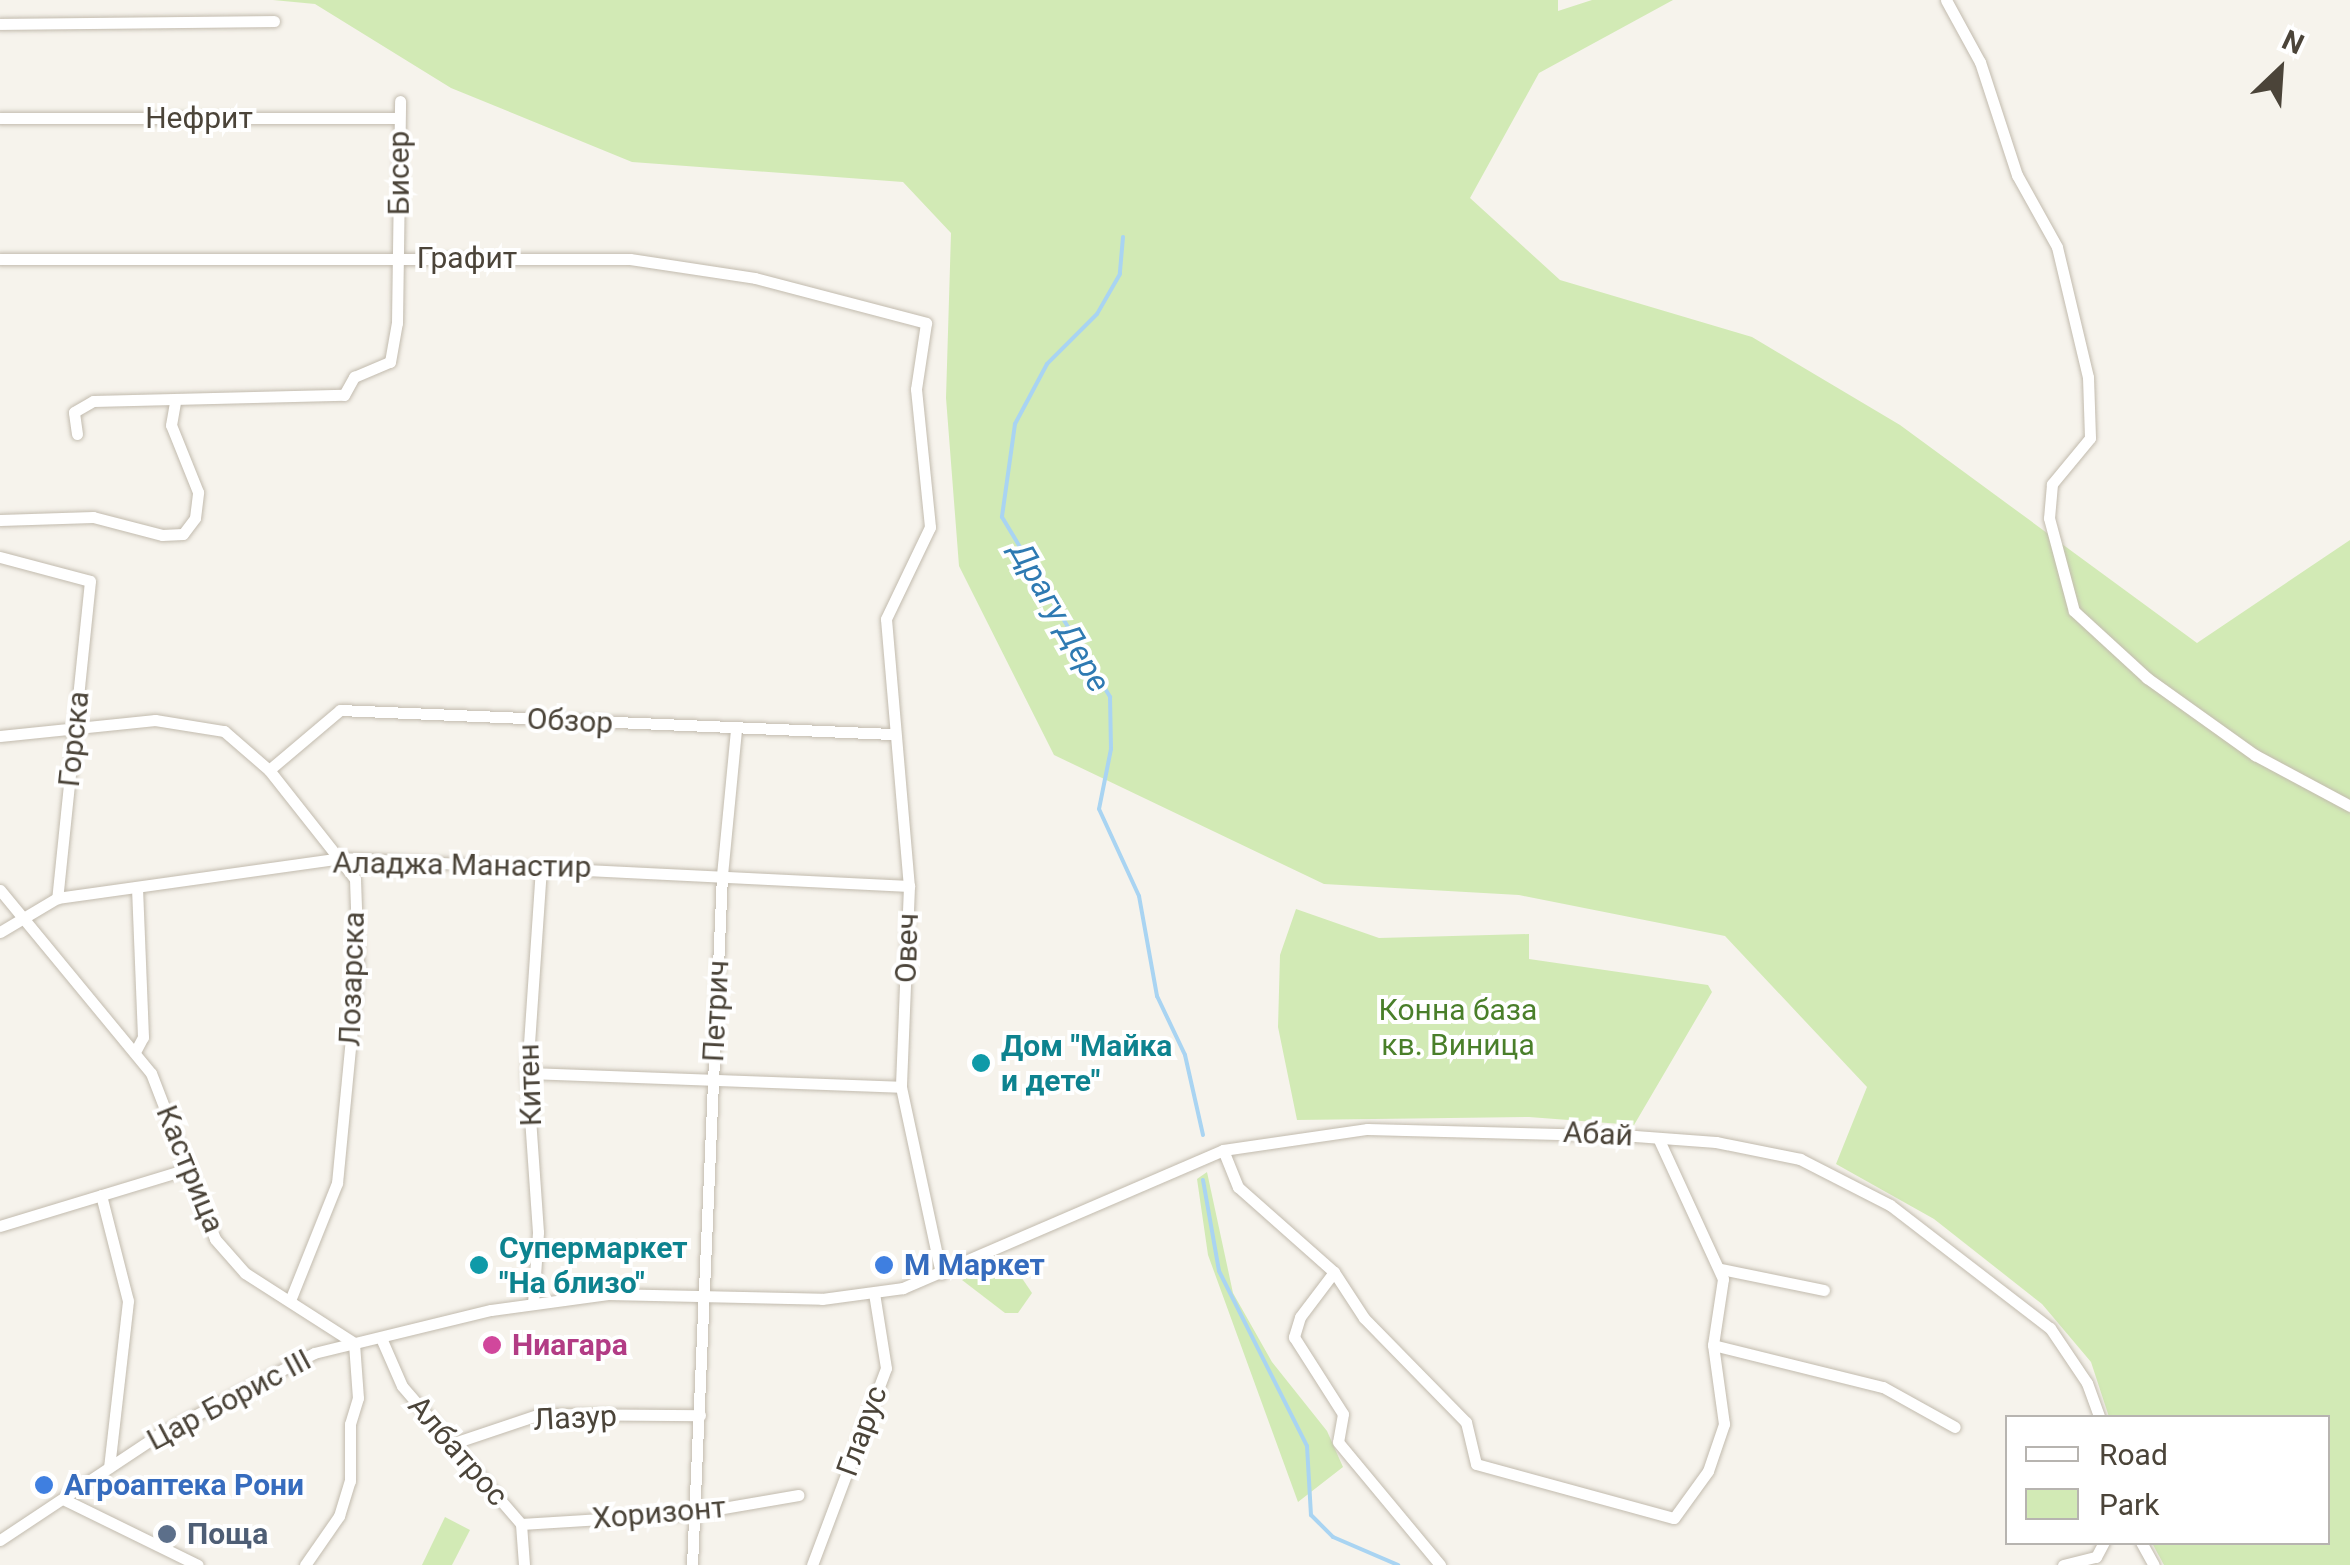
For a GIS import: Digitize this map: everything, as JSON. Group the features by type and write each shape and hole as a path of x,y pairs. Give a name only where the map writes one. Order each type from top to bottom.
{"street":[{"path":"1946,0 1985,75 2017,176 2057,246 2088,377 2090,438 2052,484 2049,518 2074,611 2147,678 2255,755 2350,806"},
{"path":"0,24 274,21"},
{"name":"Бисер","path":"174,403 344,395 354,376 395,355 400,101"},
{"name":"Нефрит","path":"0,118 398,118"},
{"name":"Графит","path":"0,259 630,259 755,278 926,324 916,389 930,527 886,619"},
{"path":"0,520 93,517 162,535 184,534 196,518 198,492 171,425 174,403 78,405 72,422 77,434"},
{"name":"Горска","path":"0,558 90,580 57,898"},
{"name":"Овеч","path":"886,619 909,886 901,1087 941,1274"},
{"name":"Обзор","path":"269,770 340,710 893,734"},
{"name":"Лозарска","path":"0,736 154,720 224,731 269,770 355,878 358,965 336,1182 291,1298"},
{"name":"Петрич","path":"692,1565 708,1292 722,874 736,730"},
{"name":"Аладжа Манастир","path":"0,932 20,915 57,898 340,858 909,886"},
{"name":"Китен","path":"533,1304 538,1232 527,1073 542,866"},
{"path":"135,1052 144,1037 137,887"},
{"name":"Кастрица","path":"0,890 135,1052 164,1102 184,1170 215,1239 246,1274 291,1298 354,1343"},
{"path":"527,1073 901,1087"},
{"name":"Абай","path":"1009,1243 1223,1150 1307,1134 1436,1126 1658,1138 1800,1159 1890,1204 2050,1328 2087,1383 2099,1415"},
{"path":"1658,1138 1710,1258 1720,1268 1824,1290"},
{"path":"1223,1150 1238,1187 1334,1272 1364,1318 1466,1422 1476,1464 1664,1516 1682,1511 1708,1472 1724,1424 1713,1345 1720,1268"},
{"path":"0,1226 184,1170"},
{"path":"101,1195 128,1302 109,1467"},
{"name":"Цар Борис III","path":"2,1535 109,1467 314,1353 533,1304 708,1292 822,1299 874,1294 941,1274 1009,1243"},
{"path":"1334,1272 1300,1317 1294,1337 1343,1414 1338,1442 1440,1565"},
{"name":"Гларус","path":"812,1565 886,1368 874,1294"},
{"name":"Албатрос","path":"382,1338 402,1386 520,1524 524,1565"},
{"path":"306,1565 338,1516 350,1481 350,1424 358,1398 354,1343"},
{"path":"1713,1345 1883,1388 1955,1427"},
{"name":"Лазур","path":"454,1443 540,1414 700,1415"},
{"name":"Хоризонт","path":"520,1524 694,1513 798,1496"},
{"path":"63,1499 198,1565"},
{"path":"2063,1565 2096,1557 2102,1545"}],"green space":[{"path":"273,0 1558,0 1558,11 1592,0 1673,0 1539,73 1470,198 1560,280 1752,337 1900,425 2197,643 2350,540 2350,1565 2164,1565 2153,1545 2330,1545 2330,1415 2108,1415 2091,1362 2042,1304 1934,1219 1836,1164 1867,1087 1725,936 1519,895 1324,884 1054,755 959,566 946,398 951,233 903,182 632,162 451,88 315,4"},
{"name":"Конна база кв. Виница","path":"1296,909 1379,938 1529,934 1529,959 1708,985 1712,992 1634,1125 1529,1117 1297,1120 1278,1027 1280,955"},
{"path":"1207,1172 1233,1293 1272,1362 1327,1431 1343,1467 1298,1502 1208,1255 1197,1179"},
{"path":"1009,1259 1032,1293 1018,1313 1005,1313 962,1280"},
{"path":"445,1517 470,1530 452,1565 422,1565"}],"waterway":[{"name":"Драгу Дере","path":"1123,237 1120,274 1097,314 1047,364 1015,424 1002,517 1110,697 1111,749 1099,809 1139,896 1157,996 1185,1055 1203,1135"},
{"name":"Драгу Дере","path":"1203,1180 1219,1271 1307,1446 1311,1515 1333,1537 1398,1565"}],"place":[{"name":"Дом \"Майка и дете\"","path":"981,1063"},
{"name":"Супермаркет \"На близо\"","path":"479,1265"},
{"name":"М Маркет","path":"884,1265"},
{"name":"Ниагара","path":"492,1345"},
{"name":"Агроаптека Рони","path":"44,1485"},
{"name":"Поща","path":"167,1534"}]}
